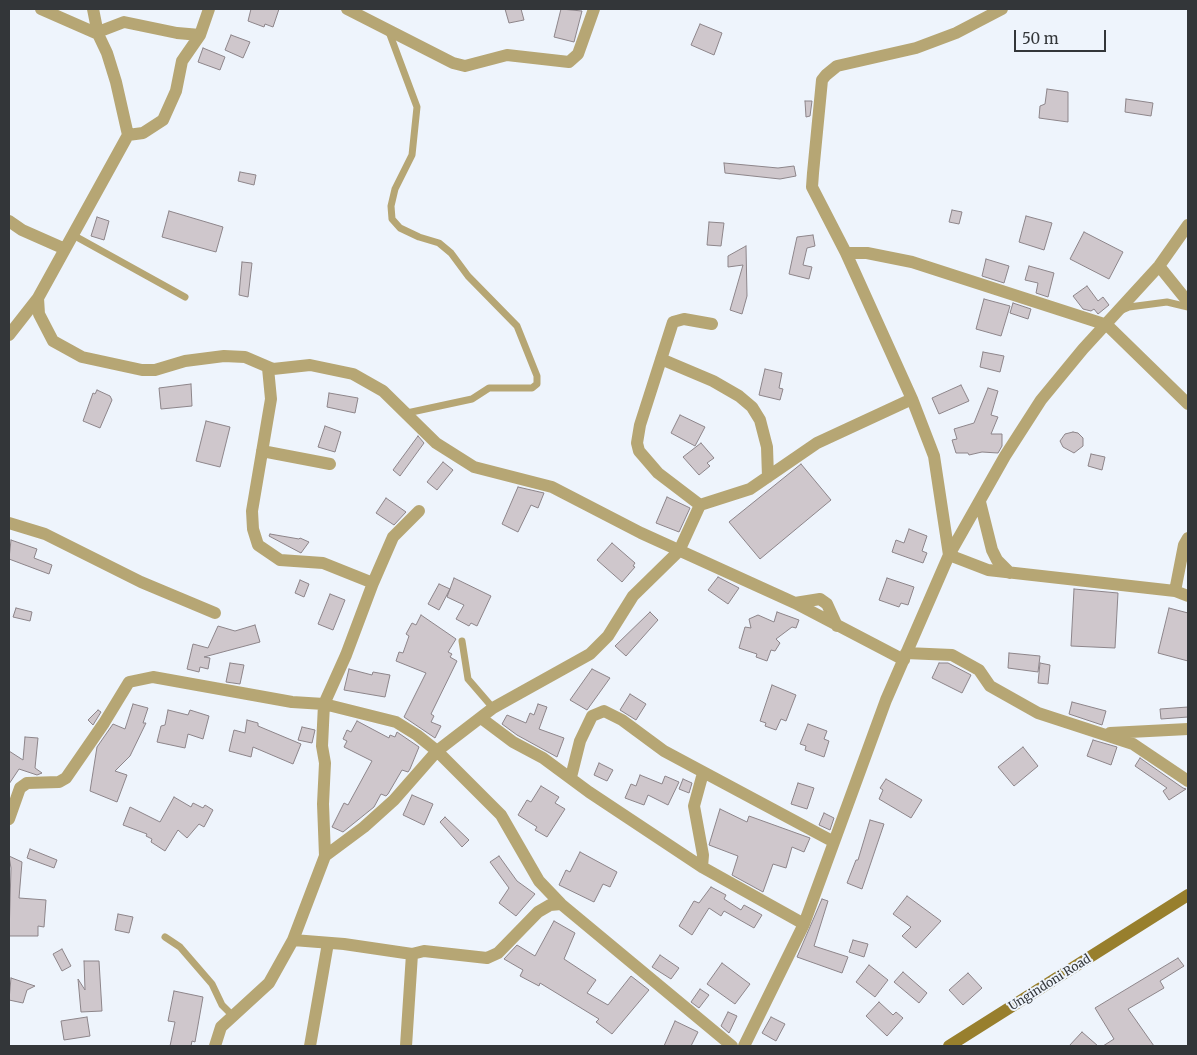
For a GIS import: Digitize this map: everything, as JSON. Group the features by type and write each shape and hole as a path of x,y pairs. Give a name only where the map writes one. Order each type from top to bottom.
{"main road":[{"name":"Ungindoni Road","path":"949,1046 1187,897"}],"street":[{"path":"41,9 98,33 124,22 177,33 200,35"},
{"path":"10,328 38,298 128,135 116,82 107,53 98,33 93,9"},
{"path":"128,135 144,133 163,120 176,92 182,61 200,35 209,9"},
{"path":"347,9 453,63 465,66 507,55 569,62 578,54 594,9"},
{"path":"949,554 934,456 912,399 846,253 812,187 822,80 837,66 916,48 956,33 1002,9"},
{"path":"9,221 22,230 65,249"},
{"path":"744,1046 804,924 886,700 949,554 1005,456 1041,400 1083,349 1120,311 1159,266 1188,224"},
{"path":"846,253 867,253 912,262 1107,324 1188,404"},
{"path":"1159,266 1188,302"},
{"path":"38,298 39,314 53,341 82,357 142,370 156,370 185,361 224,356 246,357 268,368 282,369 310,365 344,371 383,391 436,443 474,467 552,487 679,551 723,568 837,626 905,657 952,655 979,670 990,686 1038,713 1133,744 1188,781"},
{"path":"700,505 658,473 639,451 637,443 640,425 673,322 684,319 712,324"},
{"path":"661,359 713,381 752,406 760,420 767,447 768,477"},
{"path":"268,368 271,399 252,511 253,529 258,545 280,560 323,563 373,583"},
{"path":"325,856 364,827 394,800 437,751 493,708 590,654 608,636 633,596 679,551 700,505 750,488 817,443 912,399"},
{"path":"262,451 330,464"},
{"path":"980,502 992,550 997,560 1010,573"},
{"path":"215,1046 221,1027 269,983 293,940 325,856 323,804 325,763 322,746 324,704 346,655 373,583 393,537 419,511"},
{"path":"9,523 45,534 141,582 215,613"},
{"path":"1175,590 1184,545 1188,538"},
{"path":"949,554 988,570 1175,590 1188,596"},
{"path":"9,819 20,788 27,783 59,782 66,778 104,723 129,682 153,677 292,702 324,704 396,722 417,735 437,751 501,815 539,881 561,904 732,1046"},
{"path":"571,778 580,741 592,716 604,711 622,720 664,751 834,842"},
{"path":"481,718 513,742 543,758 588,792 702,867 804,924"},
{"path":"1105,734 1188,729"},
{"path":"702,867 703,855 694,806 703,773"},
{"path":"293,940 412,954 424,951 487,958 498,953 538,912 550,905 561,904"},
{"path":"310,1046 328,943"},
{"path":"406,1046 412,954"}],"lane":[{"path":"388,29 417,107 412,155 395,189 391,206 392,219 400,228 419,237 439,243 451,253 468,276 517,326 537,376 537,384 532,388 489,388 472,399 407,413"},
{"path":"73,235 185,297"},
{"path":"1120,311 1129,307 1167,302 1188,307"},
{"path":"462,641 468,680 493,708"},
{"path":"166,937 180,946 206,977 222,1005 232,1016"}],"building":[{"path":"251,9 279,9 273,27 265,24 264,27 248,21"},
{"path":"505,9 521,9 524,20 509,23"},
{"path":"561,9 582,11 574,42 554,37"},
{"path":"700,24 722,33 714,55 691,45"},
{"path":"231,35 250,42 243,58 225,50"},
{"path":"203,48 225,57 220,70 198,62"},
{"path":"1047,89 1068,92 1068,122 1039,118 1040,106 1045,104"},
{"path":"1126,99 1153,103 1151,116 1125,112"},
{"path":"805,101 812,101 810,116 806,117"},
{"path":"724,163 778,168 794,166 796,176 780,179 725,173"},
{"path":"240,172 256,175 254,185 238,181"},
{"path":"952,210 962,212 959,224 949,222"},
{"path":"169,211 223,227 216,252 162,237"},
{"path":"1026,216 1052,223 1044,250 1019,242"},
{"path":"97,217 109,221 104,240 91,236"},
{"path":"709,222 724,223 721,246 707,245"},
{"path":"1084,232 1123,252 1109,279 1070,259"},
{"path":"813,235 815,246 807,248 803,265 812,267 809,279 789,274 797,237"},
{"path":"746,246 747,296 742,314 730,310 743,265 728,267 728,256"},
{"path":"986,259 1009,266 1004,283 982,276"},
{"path":"242,262 252,263 248,297 239,295"},
{"path":"1029,266 1054,273 1048,297 1036,293 1038,283 1025,280"},
{"path":"1087,286 1098,301 1103,297 1109,305 1098,314 1094,309 1091,311 1083,309 1073,296"},
{"path":"984,299 1010,306 1001,336 976,329"},
{"path":"1013,303 1031,309 1028,319 1010,313"},
{"path":"983,352 1004,356 1000,372 980,367"},
{"path":"765,369 782,373 779,388 783,389 780,400 759,395"},
{"path":"191,384 192,406 161,409 159,388"},
{"path":"961,385 969,401 939,414 932,398"},
{"path":"988,388 998,391 991,415 998,417 991,434 1002,434 1002,446 998,453 982,452 969,455 968,453 956,453 952,440 957,439 954,429 974,423"},
{"path":"97,390 110,396 112,400 100,428 83,421 93,393 95,394"},
{"path":"329,393 358,398 355,413 327,407"},
{"path":"680,415 705,427 695,446 671,433"},
{"path":"206,421 230,427 220,467 196,461"},
{"path":"325,426 341,432 335,452 318,447"},
{"path":"1078,433 1083,438 1083,446 1074,453 1063,447 1060,441 1065,434"},
{"path":"418,436 424,443 400,476 393,470"},
{"path":"701,443 714,458 707,463 710,466 699,475 683,457"},
{"path":"1091,454 1105,457 1102,470 1088,466"},
{"path":"443,462 453,470 437,490 427,482"},
{"path":"801,464 831,500 760,559 729,522"},
{"path":"518,487 544,493 538,508 531,505 518,532 502,524"},
{"path":"667,497 690,508 679,532 656,523"},
{"path":"386,498 406,512 394,525 376,513"},
{"path":"909,529 927,536 922,551 927,553 923,563 892,552 896,540 904,543"},
{"path":"270,534 300,538 309,542 301,553 269,536"},
{"path":"11,540 37,549 34,558 52,565 49,574 9,559"},
{"path":"612,543 635,563 633,566 635,567 622,582 597,560"},
{"path":"718,577 739,588 728,604 708,590"},
{"path":"454,578 491,596 477,626 471,623 469,626 456,619 464,605 447,597"},
{"path":"887,578 914,587 908,605 901,603 899,607 879,600"},
{"path":"300,580 309,584 304,597 295,593"},
{"path":"439,584 450,589 439,610 428,604"},
{"path":"1074,589 1118,593 1115,648 1071,646"},
{"path":"330,594 345,600 333,630 318,624"},
{"path":"16,608 32,612 30,621 13,617"},
{"path":"1169,608 1188,613 1188,661 1158,653"},
{"path":"650,612 658,620 626,656 615,646"},
{"path":"777,612 799,620 796,628 792,627 776,639 780,643 775,651 771,650 767,661 756,657 757,654 739,648 745,627 751,628 749,619 758,615 774,622"},
{"path":"421,615 456,639 448,652 452,654 450,657 457,661 431,714 434,716 431,722 441,726 435,738 404,717 426,673 396,661 399,652 403,653 409,636 406,634 412,623 416,625"},
{"path":"255,625 260,642 204,657 210,658 208,669 200,667 199,672 187,669 193,644 208,648 218,626 235,631"},
{"path":"1009,653 1040,656 1038,672 1008,668"},
{"path":"230,663 244,665 240,684 226,682"},
{"path":"939,663 948,663 971,675 962,693 932,678"},
{"path":"1040,663 1050,665 1048,684 1038,683"},
{"path":"349,669 372,675 373,672 390,675 385,697 344,690"},
{"path":"592,669 610,678 587,710 570,700"},
{"path":"772,685 796,695 786,721 781,719 776,730 765,726 766,723 760,721"},
{"path":"630,694 646,704 636,720 620,710"},
{"path":"1072,702 1106,711 1102,725 1069,714"},
{"path":"133,704 148,708 143,723 146,723 130,756 115,771 127,775 117,802 90,791 97,747 113,724 125,729"},
{"path":"538,704 547,707 539,729 564,738 557,757 517,735 502,724 507,715 526,723 530,713 534,715"},
{"path":"1188,707 1188,717 1161,719 1160,709"},
{"path":"98,710 101,712 93,725 88,720"},
{"path":"168,710 188,715 190,710 209,716 203,739 188,734 185,748 157,742 161,726 165,725"},
{"path":"247,720 258,723 258,726 301,744 293,764 253,747 251,757 229,751 234,730 245,733"},
{"path":"357,721 389,738 390,735 395,737 397,732 419,747 408,772 402,770 388,794 386,796 381,794 374,807 343,832 332,827 344,803 348,805 372,761 344,747 347,741 343,739 347,730 351,732"},
{"path":"808,724 827,731 824,739 829,741 824,757 805,750 806,746 800,744"},
{"path":"302,727 315,730 312,743 298,740"},
{"path":"25,737 38,738 35,768 42,773 37,775 19,769 9,784 9,751 23,760"},
{"path":"1093,740 1117,747 1111,765 1087,756"},
{"path":"1023,747 1038,766 1014,786 998,767"},
{"path":"1140,758 1186,789 1169,800 1163,791 1167,788 1135,766"},
{"path":"599,763 613,770 607,781 594,775"},
{"path":"640,775 662,784 665,776 679,782 668,805 648,795 644,805 625,798 631,784 636,786"},
{"path":"683,779 692,783 689,793 679,789"},
{"path":"886,779 922,800 911,818 879,799 883,790 880,788"},
{"path":"798,783 814,788 807,809 791,804"},
{"path":"541,786 559,797 555,803 565,809 547,837 535,830 537,827 518,815 527,800 531,802"},
{"path":"412,795 433,804 424,825 403,815"},
{"path":"174,797 191,807 193,803 203,808 205,805 213,810 204,827 199,824 187,838 178,830 165,851 151,842 152,839 146,836 147,834 123,825 130,807 160,822"},
{"path":"720,809 747,822 749,816 810,838 804,852 792,847 786,868 773,864 763,892 732,875 738,856 709,845"},
{"path":"824,813 834,818 830,830 819,825"},
{"path":"445,817 469,840 462,847 440,822"},
{"path":"870,820 884,824 862,889 847,883 856,860 858,860"},
{"path":"30,849 57,860 54,868 27,858"},
{"path":"580,852 617,872 610,887 603,884 594,902 559,885 566,870 570,872"},
{"path":"9,856 22,862 19,898 46,900 44,927 38,926 38,936 9,936 11,868"},
{"path":"499,856 517,881 535,894 516,916 499,903 509,888 490,862"},
{"path":"711,887 726,895 724,899 741,910 744,905 762,915 754,928 724,911 721,916 709,908 692,935 679,926 694,901 699,903"},
{"path":"907,896 941,921 916,948 902,936 911,927 893,914"},
{"path":"822,899 828,901 814,946 848,957 842,973 797,957"},
{"path":"118,914 133,917 129,933 115,930"},
{"path":"554,921 575,933 564,959 596,980 587,993 608,1005 631,976 649,990 612,1034 596,1022 599,1019 540,983 539,986 520,976 523,970 504,959 517,945 535,956"},
{"path":"853,940 868,944 864,957 849,952"},
{"path":"62,949 71,966 62,971 53,954"},
{"path":"660,955 679,968 671,979 652,967"},
{"path":"1178,958 1184,966 1160,981 1164,988 1128,1009 1154,1046 1103,1046 1114,1039 1095,1008"},
{"path":"84,961 99,961 102,1011 81,1012 78,979 85,990"},
{"path":"722,963 750,984 735,1004 707,984"},
{"path":"869,965 888,980 875,997 856,982"},
{"path":"903,972 927,993 919,1003 894,982"},
{"path":"968,973 982,988 963,1005 949,990"},
{"path":"11,978 35,986 27,990 23,1003 9,1000"},
{"path":"700,989 709,995 699,1008 691,1002"},
{"path":"174,991 203,997 195,1042 192,1041 191,1046 170,1046 175,1022 168,1021"},
{"path":"879,1002 893,1015 896,1012 903,1018 887,1036 866,1016"},
{"path":"728,1012 737,1016 729,1033 721,1026"},
{"path":"87,1017 90,1036 64,1040 61,1021"},
{"path":"771,1017 785,1024 776,1041 762,1033"},
{"path":"675,1021 698,1032 691,1046 664,1046"},
{"path":"1082,1032 1098,1046 1069,1046"}]}
